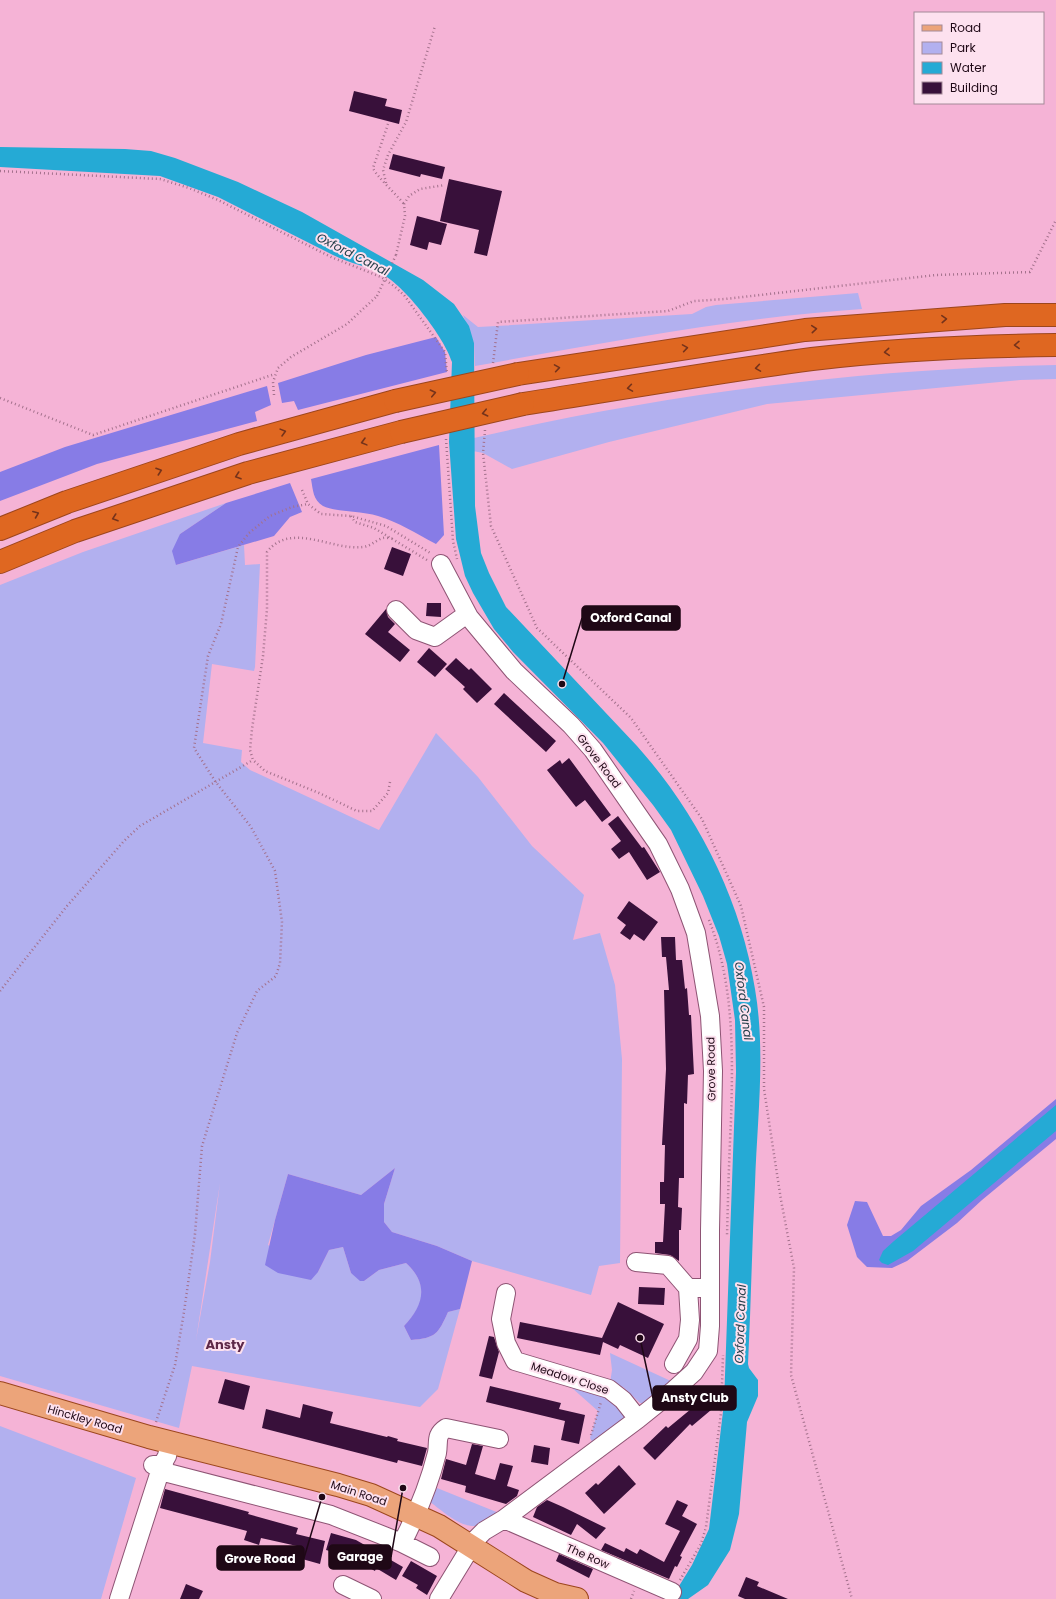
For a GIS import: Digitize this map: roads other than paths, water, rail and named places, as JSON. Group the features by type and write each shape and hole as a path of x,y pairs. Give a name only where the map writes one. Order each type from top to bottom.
{"highway":[{"path":"0,529 67,502 239,444 395,401 518,374 805,330 1005,315 1056,315"},
{"path":"0,562 75,531 248,473 401,432 523,404 813,359 912,350 1008,345 1056,345"}],"main road":[{"name":"Hinckley Road","path":"0,1393 170,1442"},
{"name":"Main Road","path":"170,1442 338,1485 371,1495 417,1515 472,1545 526,1581 555,1594 577,1599"}],"street":[{"name":"Grove Road","path":"439,1599 472,1545 484,1531 504,1519 638,1419 694,1372 702,1363 708,1351 710,1340 712,1071 710,1016 696,933 680,889 658,844 593,750 571,725 514,671 467,614 440,564"},
{"path":"396,610 416,630 435,637 467,614"},
{"path":"636,1262 668,1265 688,1288 690,1320 688,1339 674,1364"},
{"path":"688,1288 710,1288"},
{"name":"Meadow Close","path":"506,1293 501,1319 506,1343 515,1361 606,1388 623,1400 638,1419"},
{"path":"402,1543 417,1515 428,1484 437,1451 437,1440 441,1431 446,1428 499,1439"},
{"path":"119,1599 156,1465 167,1456 170,1442"},
{"path":"156,1465 168,1473 331,1515 402,1543 430,1557"},
{"name":"The Row","path":"504,1519 672,1592"},
{"path":"343,1585 372,1599"}],"water":[{"path":"0,147 125,149 151,151 175,158 238,182 302,212 423,280 454,304 469,326 474,343 475,506 481,553 489,573 506,607 637,746 659,772 679,800 713,859 727,890 739,922 755,989 760,1037 760,1086 748,1364 749,1368 758,1380 758,1396 747,1422 739,1514 730,1550 708,1585 688,1599 671,1599 692,1565 709,1529 724,1403 736,1072 735,1020 727,964 719,936 703,896 671,830 653,805 603,743 513,652 494,629 465,576 456,539 449,442 452,362 448,352 423,313 391,280 376,271 333,255 218,197 160,176 0,167"},
{"path":"1056,1105 1056,1131 913,1251 888,1265 879,1260 883,1251 894,1241"}],"place":[{"name":"Oxford Canal","path":"562,684"},
{"name":"Ansty Club","path":"640,1338"},
{"name":"Garage","path":"403,1488"},
{"name":"Grove Road","path":"322,1497"}],"district":[{"name":"Ansty","path":"225,1344"}]}
